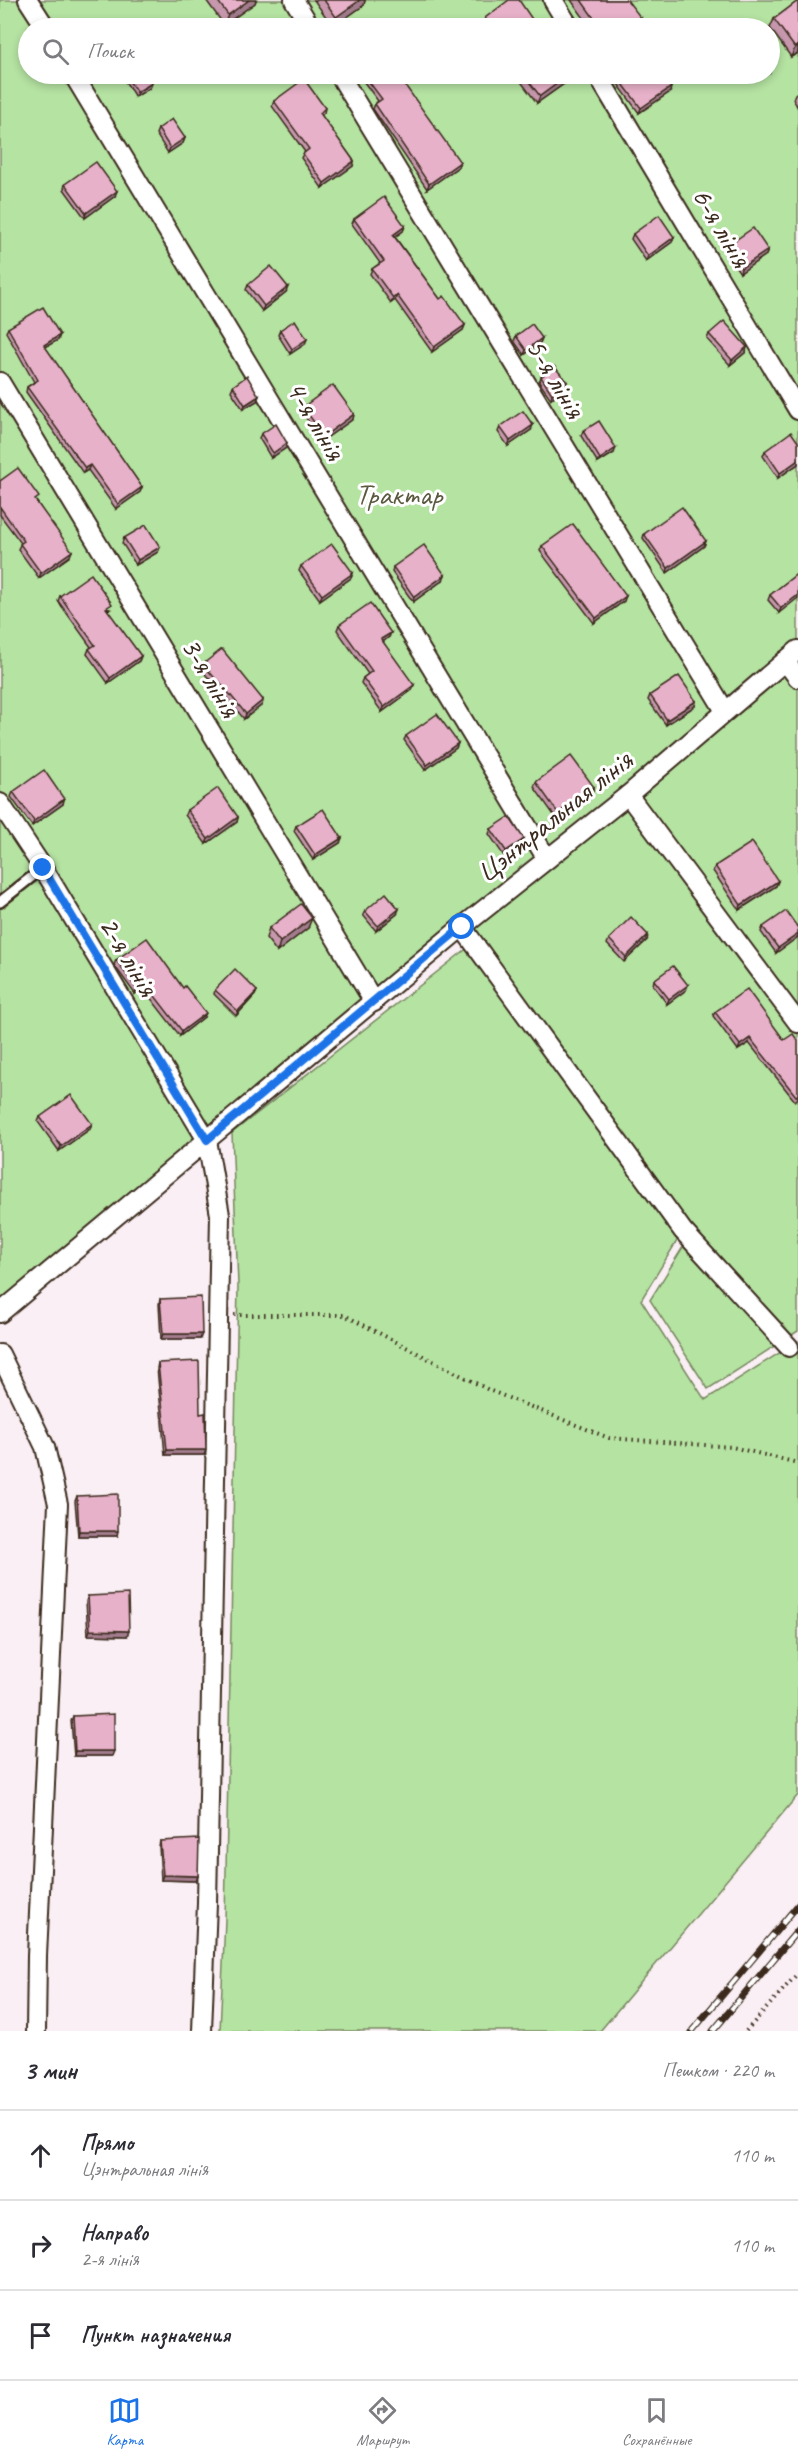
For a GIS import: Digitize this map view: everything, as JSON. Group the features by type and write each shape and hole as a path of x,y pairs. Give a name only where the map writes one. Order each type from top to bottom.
{"street":[{"path":"28,0 40,18"},
{"path":"294,0 305,18"},
{"path":"553,0 564,18"},
{"name":"4-я лінія","path":"79,84 547,859"},
{"name":"5-я лінія","path":"345,84 724,711"},
{"name":"6-я лінія","path":"603,84 798,410"},
{"name":"3-я лінія","path":"0,382 374,1002"},
{"path":"792,656 798,678"},
{"name":"Цэнтральная лінія","path":"0,1313 462,927 628,795 724,711 792,656"},
{"path":"628,795 798,1023"},
{"name":"2-я лінія","path":"0,804 43,868 207,1140"},
{"path":"462,927 683,1231 789,1347"},
{"path":"202,2031 207,1903 220,1215 207,1140"},
{"path":"0,1354 45,1447 58,1504 37,1956 36,2031"}],"lane":[{"path":"0,902 43,868"}],"path":[{"path":"218,1315 344,1315 491,1391 609,1438 732,1448 798,1463"},
{"path":"746,2031 798,1973"}],"green space":[{"name":"Трактар","path":"0,0 798,0 798,1331 708,1389 650,1300 693,1231 463,916 0,1303"},
{"path":"474,943 683,1231 641,1300 705,1400 798,1341 798,1795 600,2031 220,2031 225,1920 238,1285 232,1133"}],"building":[{"path":"217,0 249,0 228,15"},
{"path":"324,0 360,0 336,17"},
{"path":"509,0 519,0 531,18 485,18"},
{"path":"581,0 627,0 641,18 594,18"},
{"path":"798,1 798,45 795,48 780,27 780,18 775,18"},
{"path":"131,84 150,84 137,92"},
{"path":"297,84 308,84 325,108 320,113 354,161 324,183 303,154 309,149 274,101"},
{"path":"371,84 404,84 460,162 429,184 375,104 382,99"},
{"path":"531,84 556,84 540,96"},
{"path":"623,84 669,84 671,87 641,108"},
{"path":"172,119 185,138 170,148 158,129"},
{"path":"96,162 117,191 86,213 65,184"},
{"path":"384,197 405,226 393,235 440,299 444,296 465,325 434,347 397,295 393,298 372,269 384,261 354,219"},
{"path":"659,215 674,237 648,256 633,234"},
{"path":"753,228 768,250 741,268 727,246"},
{"path":"271,266 288,287 264,306 248,285"},
{"path":"43,307 60,335 44,345 142,487 118,504 90,465 85,468 27,387 38,380 8,328"},
{"path":"295,320 307,339 292,349 280,330"},
{"path":"724,321 747,347 732,360 709,334"},
{"path":"532,324 542,338 526,350 516,336"},
{"path":"554,366 567,382 552,394 541,377"},
{"path":"247,376 259,396 245,405 233,386"},
{"path":"333,385 354,414 324,436 303,407"},
{"path":"523,411 533,425 510,441 500,427"},
{"path":"599,421 616,448 600,459 583,431"},
{"path":"276,424 287,443 273,453 261,434"},
{"path":"791,432 798,442 798,460 780,473 765,451"},
{"path":"18,468 39,497 35,500 72,551 41,573 20,544 24,541 0,507 0,481"},
{"path":"682,507 706,541 668,568 644,534"},
{"path":"573,524 626,596 596,618 542,546"},
{"path":"146,525 160,547 138,560 124,538"},
{"path":"332,544 353,573 322,595 301,566"},
{"path":"424,545 445,575 414,597 393,567"},
{"path":"798,573 798,595 781,608 770,595"},
{"path":"91,574 112,604 106,608 141,656 110,678 89,649 95,645 60,596"},
{"path":"370,603 391,633 381,639 414,685 384,707 363,678 372,671 339,625"},
{"path":"222,649 263,700 246,714 203,664"},
{"path":"679,676 696,701 667,720 650,695"},
{"path":"437,714 458,743 427,765 406,736"},
{"path":"571,756 594,787 558,813 536,782"},
{"path":"44,770 64,799 34,821 13,792"},
{"path":"218,788 238,817 208,839 187,810"},
{"path":"323,809 342,838 315,855 296,826"},
{"path":"509,817 524,839 506,851 491,829"},
{"path":"752,842 778,881 741,905 715,866"},
{"path":"386,893 399,909 378,926 365,911"},
{"path":"301,904 312,918 280,942 269,928"},
{"path":"786,911 798,928 798,934 778,948 763,927"},
{"path":"631,917 648,935 626,957 609,939"},
{"path":"147,938 183,988 185,986 206,1013 182,1031 145,983 137,989 116,960"},
{"path":"673,966 688,985 669,999 654,980"},
{"path":"235,969 257,991 238,1011 215,990"},
{"path":"747,989 784,1040 793,1034 798,1041 798,1095 796,1096 750,1038 740,1045 715,1012"},
{"path":"71,1095 92,1124 61,1146 40,1117"},
{"path":"201,1297 202,1334 163,1334 160,1299"},
{"path":"199,1361 200,1414 205,1413 206,1450 167,1450 158,1363"},
{"path":"118,1494 118,1531 79,1531 77,1496"},
{"path":"128,1594 129,1631 90,1630 88,1596"},
{"path":"114,1714 114,1751 75,1751 73,1716"},
{"path":"199,1839 198,1876 163,1875 160,1841"}],"railway":[{"path":"692,2031 798,1905"},
{"path":"713,2031 798,1930"}],"route":[{"path":"43,868 207,1140 462,927"}]}
